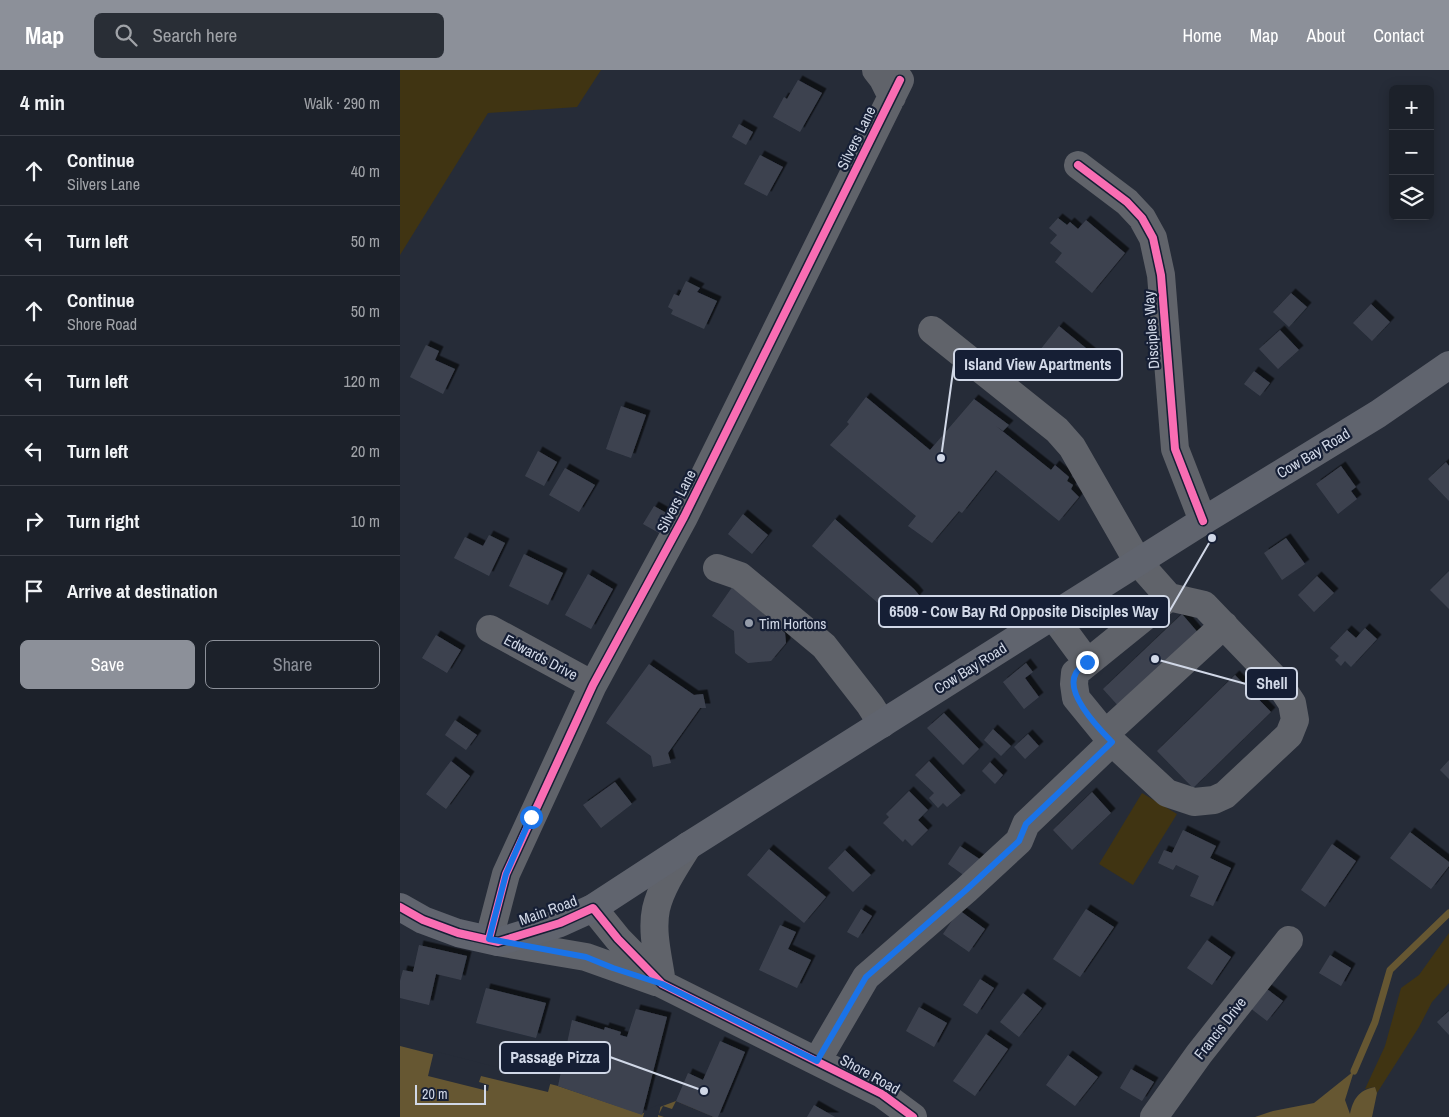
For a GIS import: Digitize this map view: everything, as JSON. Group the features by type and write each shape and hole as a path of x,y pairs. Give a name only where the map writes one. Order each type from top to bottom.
{"main road":[{"name":"Cow Bay Road","path":"593,908 1203,521 1378,414 1449,366"},
{"name":"Main Road","path":"400,907 422,920 458,933 494,940 560,923 593,908"}],"street":[{"name":"Silvers Lane","path":"494,940 506,874 593,685 684,516 889,82"},
{"name":"Disciples Way","path":"1078,165 1127,202 1142,218 1153,238 1161,275 1175,449 1203,521"},
{"path":"932,330 1056,430 1072,447 1138,562 1169,597 1204,605 1278,682 1292,703 1295,720 1289,735 1225,795 1214,800 1194,802 1167,794 1108,738 1076,698 1075,673 1169,597"},
{"path":"717,568 740,576 824,646 870,705 882,724"},
{"path":"1053,616 1087,662"},
{"path":"817,1061 866,977 1019,841 1026,824 1108,738 1224,625"},
{"name":"Edwards Drive","path":"490,629 593,685"},
{"path":"494,940 586,957 662,984 655,930 656,908 671,874 688,846"},
{"name":"Shore Road","path":"593,908 616,937 662,984 882,1094 913,1117"},
{"name":"Francis Drive","path":"1154,1117 1199,1054 1289,940"}],"shaded area":[{"path":"400,70 601,70 577,107 488,113 400,255"},
{"path":"1142,793 1177,814 1133,885 1099,864"},
{"path":"1449,933 1449,983 1432,1002 1419,1027 1377,1093 1375,1087 1365,1089 1385,1046 1401,988 1419,975"},
{"path":"400,1046 558,1086 641,1114 676,1101 714,1117 400,1117"},
{"path":"1354,1071 1345,1100 1350,1114 1357,1096 1369,1088 1375,1087 1377,1093 1372,1117 1255,1117 1273,1111 1314,1103"}],"pier":[{"path":"434,1051 551,1081 548,1092 481,1076 479,1082 489,1085 488,1091 428,1076"},
{"path":"676,1101 714,1117 664,1117 658,1115 658,1117 643,1117 645,1110 661,1104 659,1114 663,1106 672,1109"}],"building":[{"path":"798,80 822,93 800,132 773,117 784,97 787,99"},
{"path":"739,124 753,132 746,145 732,137"},
{"path":"760,155 783,167 767,196 744,184"},
{"path":"1058,218 1067,225 1070,222 1078,229 1086,220 1125,253 1092,293 1055,262 1062,253 1050,243 1057,235 1049,228"},
{"path":"686,281 700,288 697,292 717,301 704,329 671,314 673,310 668,307 674,294 679,296"},
{"path":"1291,293 1307,307 1289,327 1273,312"},
{"path":"1371,304 1390,322 1372,341 1353,323"},
{"path":"1059,326 1098,358 1080,381 1040,350"},
{"path":"1280,330 1299,350 1278,369 1259,349"},
{"path":"426,345 439,351 435,360 455,369 443,394 410,377"},
{"path":"1254,371 1270,383 1260,396 1244,384"},
{"path":"866,397 930,450 974,399 1009,425 1003,431 996,426 1051,470 1055,465 1069,477 1067,481 1073,485 1071,489 1079,497 1059,521 996,470 962,513 959,511 932,543 908,526 916,516 830,445 849,424 847,422"},
{"path":"621,406 646,415 631,458 606,449"},
{"path":"538,451 557,462 544,486 525,476"},
{"path":"1446,462 1449,466 1449,501 1428,479"},
{"path":"1341,466 1356,487 1351,491 1357,499 1338,514 1316,484"},
{"path":"565,468 595,485 579,512 549,495"},
{"path":"654,506 670,515 659,533 643,524"},
{"path":"743,514 768,535 752,554 728,534"},
{"path":"835,519 919,595 905,612 909,615 899,627 889,628 878,618 885,609 812,546"},
{"path":"489,535 505,543 489,576 454,558 465,537 483,546"},
{"path":"1286,538 1305,564 1282,580 1264,553"},
{"path":"524,554 563,573 548,605 509,586"},
{"path":"1449,571 1449,609 1430,590"},
{"path":"588,574 613,589 591,629 565,615"},
{"path":"1317,576 1334,593 1314,612 1298,595"},
{"name":"Tim Hortons","path":"733,586 785,633 786,643 771,661 748,663 735,653 734,631 712,616"},
{"path":"1182,614 1200,635 1122,710 1103,689"},
{"path":"1365,628 1377,639 1351,667 1345,661 1341,666 1335,660 1339,656 1330,648 1347,630 1356,638"},
{"path":"436,635 461,650 447,673 422,658"},
{"path":"1026,663 1033,672 1025,678 1039,697 1024,709 1003,682"},
{"path":"649,664 694,695 703,694 706,708 700,708 668,753 671,763 653,767 651,756 606,723"},
{"path":"1235,675 1271,712 1193,788 1157,751"},
{"path":"944,713 979,749 963,765 927,728"},
{"path":"455,720 477,735 466,750 445,735"},
{"path":"993,729 1011,746 1001,756 984,740"},
{"path":"1028,734 1039,746 1025,759 1014,747"},
{"path":"1449,760 1449,779 1440,770"},
{"path":"451,761 470,776 446,809 426,794"},
{"path":"929,761 961,795 947,807 943,803 938,808 929,798 934,793 915,775"},
{"path":"990,762 1003,775 995,784 982,771"},
{"path":"615,782 632,804 601,828 583,805"},
{"path":"909,791 928,810 918,820 928,830 912,846 905,839 903,842 883,823 889,817 886,814"},
{"path":"1092,792 1111,813 1072,850 1053,830"},
{"path":"1183,830 1216,846 1210,858 1231,868 1213,906 1190,896 1199,876 1176,865 1173,870 1158,863 1164,850 1172,853"},
{"path":"1410,832 1449,862 1449,866 1431,889 1390,858"},
{"path":"1332,844 1356,861 1325,907 1301,890"},
{"path":"960,846 984,862 972,881 948,864"},
{"path":"769,849 826,897 804,923 747,875"},
{"path":"845,850 871,875 853,892 828,868"},
{"path":"861,909 872,916 858,938 847,932"},
{"path":"1086,909 1114,927 1080,977 1053,959"},
{"path":"959,910 985,929 969,952 943,934"},
{"path":"780,925 796,932 788,949 811,960 797,988 759,970"},
{"path":"1207,940 1231,957 1212,985 1187,968"},
{"path":"419,945 467,956 461,980 436,974 429,1005 400,998 400,981 403,970 413,972"},
{"path":"1330,955 1351,968 1341,986 1319,973"},
{"path":"980,979 994,988 977,1014 963,1005"},
{"path":"1260,984 1283,1001 1267,1021 1245,1004"},
{"path":"486,988 546,1003 536,1038 476,1023"},
{"path":"1023,993 1042,1008 1019,1037 1000,1022"},
{"path":"919,1007 947,1023 934,1047 906,1031"},
{"path":"636,1009 667,1017 642,1115 558,1086 572,1020 604,1030 605,1027 621,1032 620,1035 627,1037"},
{"path":"1449,1011 1449,1035 1437,1022"},
{"path":"986,1034 1008,1049 975,1096 953,1081"},
{"path":"720,1041 745,1052 718,1117 714,1117 676,1101 688,1073 703,1080"},
{"path":"1068,1055 1098,1077 1075,1106 1046,1085"},
{"path":"1131,1069 1154,1082 1142,1101 1120,1088"},
{"path":"814,1105 835,1117 807,1117"}],"waterway":[{"path":"1354,1071 1375,1022 1390,970 1449,913"}],"cycle path":[{"path":"489,939 506,874 593,685 684,517 900,80"},
{"path":"1078,165 1127,202 1142,218 1153,238 1161,275 1175,449 1203,521"},
{"path":"400,907 423,920 458,933 498,942 560,923 593,908 618,939 662,984 882,1094 913,1117"}],"place":[{"name":"Island View Apartments","path":"941,458"},
{"name":"6509 - Cow Bay Rd Opposite Disciples Way","path":"1212,538"},
{"name":"Tim Hortons","path":"749,623"},
{"name":"Shell","path":"1155,659"},
{"name":"Passage Pizza","path":"704,1091"}],"route":[{"path":"531,817 506,874 489,939 586,957 662,984 817,1061 866,977 1019,841 1026,824 1112,742 1076,698 1075,673 1087,662"}]}
